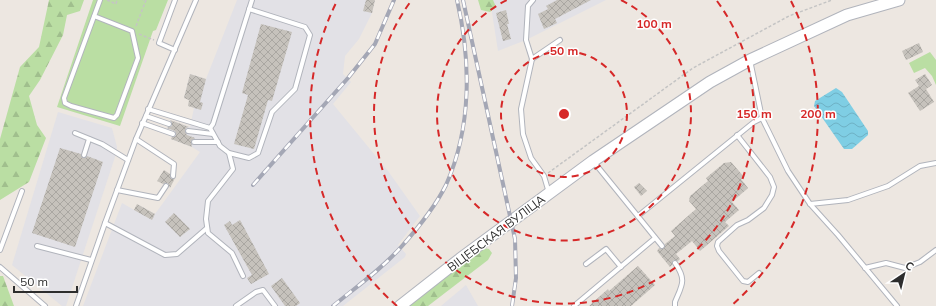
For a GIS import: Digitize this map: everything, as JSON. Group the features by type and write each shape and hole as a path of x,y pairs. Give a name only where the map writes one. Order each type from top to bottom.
{"main road":[{"name":"ВІЦЕБСКАЯ ВУЛІЦА","path":"400,306 460,259 592,161 710,82 750,60 847,15 899,0"}],"lane":[{"path":"94,16 132,31 138,58 117,115 114,118 71,106 65,103 64,98 94,16 100,0"},
{"path":"174,50 159,43 175,0"},
{"path":"76,306 91,260 142,123 196,0"},
{"path":"210,128 252,0"},
{"path":"532,0 528,6 526,40 532,59 521,109 523,134 530,158 544,176 549,193"},
{"path":"148,110 210,128 220,146 229,153 249,158 258,153 272,112 296,89 310,35 305,27 249,10"},
{"path":"532,59 560,40"},
{"path":"750,60 762,118 788,172 810,204 897,306"},
{"path":"146,116 169,124"},
{"path":"638,216 737,135 762,118"},
{"path":"142,123 173,134"},
{"path":"188,131 213,134"},
{"path":"75,133 102,144 128,160"},
{"path":"737,135 770,178 774,187 772,195 764,208 748,220 737,224 718,242 717,246 719,251 742,281 748,282 759,273"},
{"path":"84,155 89,138"},
{"path":"136,139 174,164 173,176"},
{"path":"194,142 218,142"},
{"path":"229,153 232,169 208,201 206,219 208,233 232,253 243,276"},
{"path":"592,161 662,246"},
{"path":"810,204 848,200 888,186 920,166 936,163"},
{"path":"117,190 158,198 166,186"},
{"path":"0,250 22,191"},
{"path":"105,222 166,255 177,254 208,228"},
{"path":"574,306 655,238"},
{"path":"37,246 91,260"},
{"path":"586,264 606,249 621,267"},
{"path":"865,268 886,263 905,268 920,262 936,250"},
{"path":"675,263 681,271 683,282 675,302 675,306"},
{"path":"0,267 45,306"},
{"path":"236,306 256,292 263,290 275,306"}],"path":[{"path":"107,0 116,4 117,0"},
{"path":"145,0 134,31 159,43"},
{"path":"544,176 693,68 789,16 832,0"}],"shaded area":[{"path":"237,0 375,0 372,13 359,39 345,56 343,74 351,82 333,104 388,171 420,216 398,245 406,254 405,257 343,306 83,306 122,203 136,211 139,205 155,214 200,152 192,147 171,139 174,131 167,129 170,120 190,127 194,108 188,106 191,100 184,98 190,74 206,79"},
{"path":"490,0 606,0 526,40 498,51"},
{"path":"58,112 112,128 117,147 66,306 62,306 12,265"},
{"path":"466,285 478,306 441,306"}],"green space":[{"path":"49,0 84,0 80,11 67,15 63,35 40,80 29,96 37,125 46,138 29,182 0,200 0,139 20,67 39,47"},
{"path":"93,0 168,0 156,30 153,31 120,126 57,107"},
{"path":"478,0 493,0 496,7 490,12 481,10"},
{"path":"930,52 936,60 936,85 932,76 925,68 914,73 909,63"},
{"path":"484,248 489,249 492,253 488,260 428,306 408,306 476,252"},
{"path":"0,276 3,276 14,306 0,306"}],"water":[{"path":"836,88 842,92 868,131 868,135 852,149 844,149 814,106 815,101"}],"building":[{"path":"366,0 375,0 372,13 363,11"},
{"path":"557,0 591,0 555,19 557,23 544,29 538,14 548,9 546,6"},
{"path":"506,10 509,24 507,24 511,39 503,41 496,13"},
{"path":"261,24 292,32 272,101 268,100 254,149 234,144 248,95 242,93"},
{"path":"919,43 923,52 906,60 902,51"},
{"path":"190,74 206,79 200,102 203,103 201,110 188,106 189,100 184,98"},
{"path":"925,74 932,85 926,89 934,102 920,111 908,93 919,86 915,80"},
{"path":"170,120 189,127 186,128 185,131 187,135 195,138 191,141 192,147 171,139 172,137 176,136 176,134 175,131 167,128 172,126"},
{"path":"60,148 81,154 83,158 87,156 103,162 75,247 32,233"},
{"path":"731,162 744,177 741,179 748,188 732,202 739,210 725,222 729,226 700,251 692,241 676,254 680,259 678,261 673,260 670,267 657,251 659,248 664,248 665,244 675,236 671,231 696,209 689,201 690,196 708,181 706,178 724,163"},
{"path":"164,170 170,174 171,179 175,178 170,188 168,183 163,184 157,181"},
{"path":"639,183 647,191 641,196 634,187"},
{"path":"137,204 155,214 152,220 134,210"},
{"path":"174,213 190,229 180,237 165,222"},
{"path":"240,220 269,274 251,284 247,278 252,275 224,225 230,221 232,225"},
{"path":"638,266 655,285 631,306 589,306 608,289 609,291"},
{"path":"282,278 300,303 296,306 285,306 271,286"}],"railway":[{"path":"253,185 348,78 375,44 394,0"},
{"path":"333,306 377,270 414,232 437,201 446,185 455,163 465,117 467,70 462,23 457,0"},
{"path":"463,0 515,239 516,278 512,306"}]}
